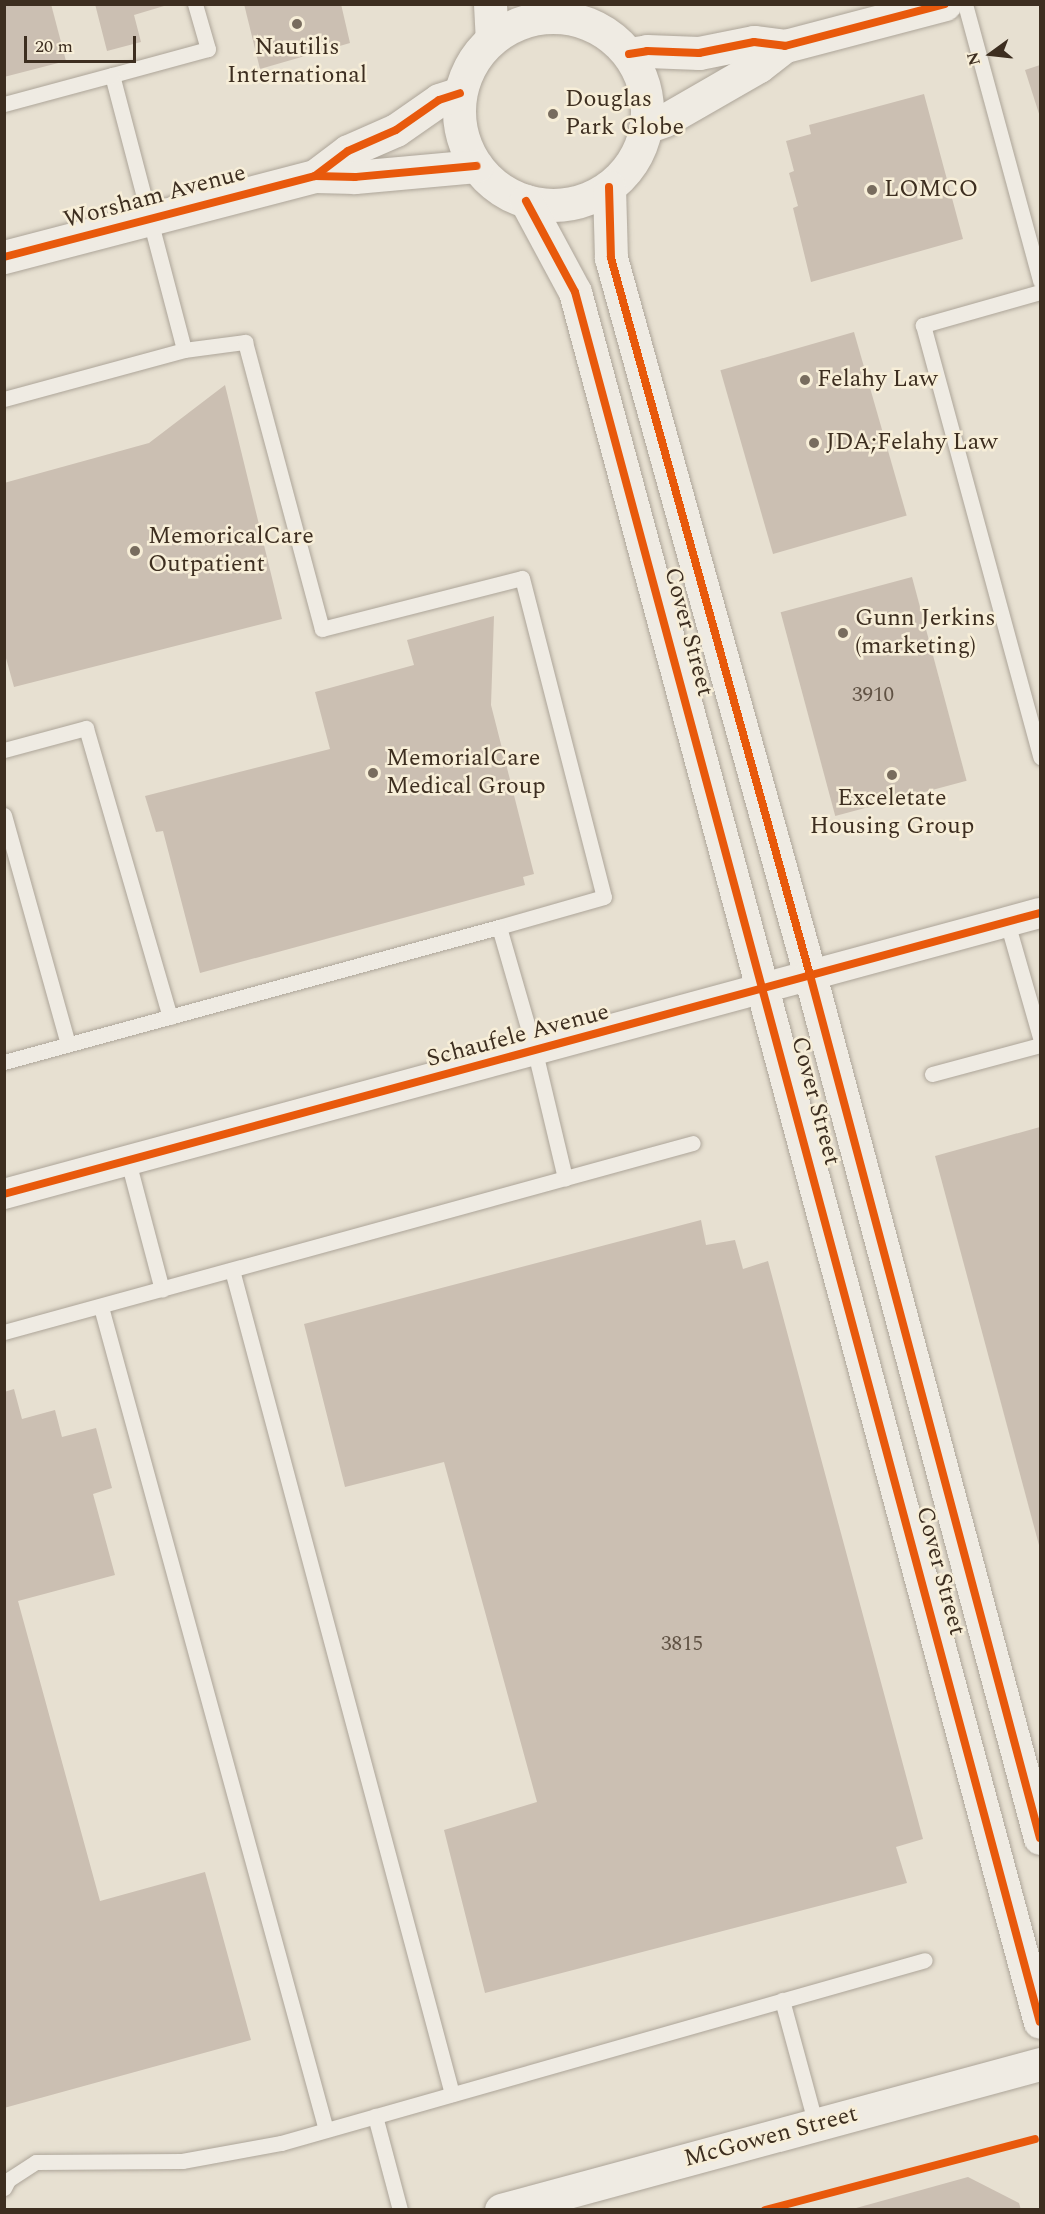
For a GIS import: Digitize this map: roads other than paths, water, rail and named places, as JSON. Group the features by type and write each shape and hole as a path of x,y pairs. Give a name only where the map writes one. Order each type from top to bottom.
{"street":[{"path":"490,4 492,39"},
{"path":"629,54 699,53 754,42 785,46 945,4"},
{"path":"567,12 603,32 629,54 643,85 646,127 639,150 626,171 609,187 583,201 555,206 526,201 490,181 477,166 464,144 459,118 460,93 467,73 492,39 516,24 567,12"},
{"path":"646,127 665,120 759,66 785,46"},
{"name":"Worsham Avenue","path":"315,176 348,151 396,130 439,100 460,93"},
{"name":"Worsham Avenue","path":"4,257 315,176 355,177 477,166"},
{"name":"Cover Street","path":"609,187 611,258 810,975 1041,1838"},
{"name":"Cover Street","path":"526,201 575,292 765,988 1041,2022"},
{"name":"Schaufele Avenue","path":"4,1194 535,1052 1041,913"},
{"name":"McGowen Street","path":"501,2210 1041,2064"}],"lane":[{"path":"4,104 208,49 195,4"},
{"path":"965,4 1041,281"},
{"path":"112,75 184,350"},
{"path":"1041,292 923,325 1041,758"},
{"path":"4,399 184,350 245,342 322,629 522,578 604,897 4,1062"},
{"path":"4,750 86,728 170,1017"},
{"path":"4,815 68,1044"},
{"path":"1007,922 1041,1037"},
{"path":"499,927 535,1052 564,1178"},
{"path":"932,1074 1041,1045"},
{"path":"4,1332 693,1143"},
{"path":"128,1161 162,1290"},
{"path":"232,1270 452,2094"},
{"path":"101,1307 326,2130"},
{"path":"4,2188 8,2180 36,2162 182,2161 281,2143 925,1960"},
{"path":"782,2000 816,2125"},
{"path":"375,2116 400,2210"}],"place":[{"name":"Nautilis International","path":"297,24"},
{"name":"Douglas Park Globe","path":"553,114"},
{"name":"LOMCO","path":"872,190"},
{"name":"Felahy Law","path":"805,380"},
{"name":"JDA;Felahy Law","path":"814,443"},
{"name":"MemoricalCare Outpatient","path":"135,551"},
{"name":"Gunn Jerkins (marketing)","path":"843,633"},
{"name":"MemorialCare Medical Group","path":"373,773"},
{"name":"Exceletate Housing Group","path":"892,775"}]}
